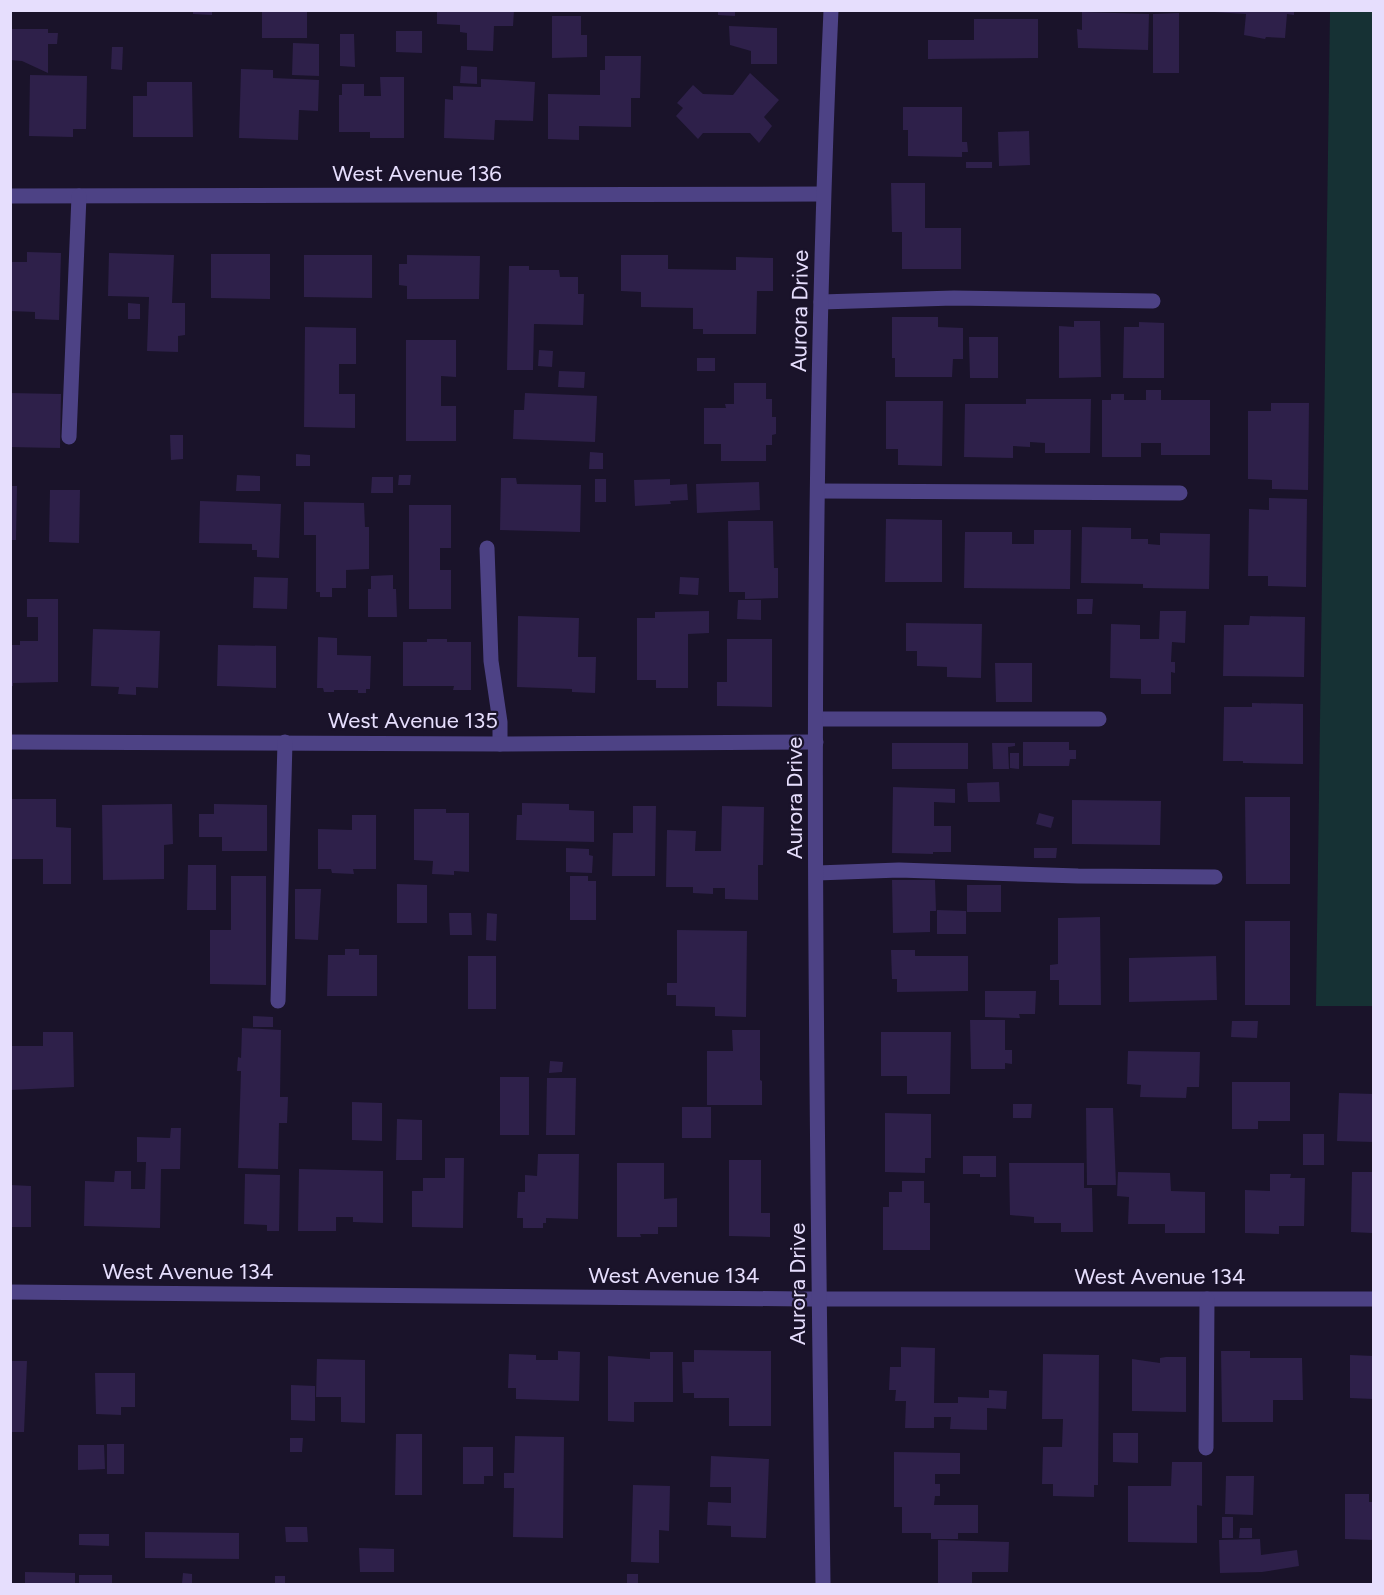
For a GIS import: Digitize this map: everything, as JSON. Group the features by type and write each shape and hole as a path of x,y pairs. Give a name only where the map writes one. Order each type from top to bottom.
{"street":[{"name":"Aurora Drive","path":"823,1584 816,719 823,194 831,10"},
{"name":"West Avenue 136","path":"10,196 823,194"},
{"path":"69,437 78,196"},
{"path":"821,302 954,298 1153,301"},
{"path":"819,490 1180,493"},
{"path":"487,548 491,661 501,744"},
{"path":"816,719 1099,719"},
{"name":"West Avenue 135","path":"10,742 501,744 816,742"},
{"path":"278,1001 285,742"},
{"path":"817,873 899,870 1077,876 1215,877"},
{"name":"West Avenue 134","path":"10,1293 820,1299 1374,1299"},
{"path":"1206,1448 1207,1299"}],"green space":[{"path":"1330,11 1374,11 1373,1006 1316,1006"}],"building":[{"path":"193,10 212,10 212,15 193,14"},
{"path":"262,10 307,10 307,38 262,38"},
{"path":"437,10 514,10 513,26 494,26 493,51 467,50 467,33 460,32 460,25 437,24"},
{"path":"718,10 735,10 735,16 718,15"},
{"path":"1214,10 1294,10 1294,15 1287,14 1285,38 1266,37 1265,39 1244,35 1246,14 1214,12"},
{"path":"1082,12 1149,14 1148,50 1078,48 1077,29 1082,30"},
{"path":"1179,13 1179,73 1153,73 1153,14"},
{"path":"552,16 581,16 581,35 587,35 587,57 552,58"},
{"path":"974,19 1038,19 1038,58 928,59 928,40 974,40"},
{"path":"729,26 777,28 777,64 751,64 751,51 730,45"},
{"path":"10,29 48,29 48,33 58,33 57,44 48,44 48,73 22,61 10,60"},
{"path":"396,31 422,31 422,53 396,52"},
{"path":"340,34 354,34 355,67 340,66"},
{"path":"293,43 319,44 319,76 292,75"},
{"path":"112,47 123,47 122,70 111,69"},
{"path":"605,56 641,56 640,98 631,98 631,127 579,126 579,140 548,139 548,94 600,95 600,70 605,70"},
{"path":"461,66 477,67 477,84 460,83"},
{"path":"241,69 273,70 273,78 319,80 318,111 299,110 298,140 239,138"},
{"path":"750,73 779,100 764,117 772,126 759,143 750,133 703,133 698,139 676,116 683,108 677,103 693,85 703,94 733,95"},
{"path":"30,75 87,76 86,129 73,129 73,137 29,136"},
{"path":"380,77 404,77 404,138 370,138 370,132 339,132 339,95 342,95 342,84 364,84 364,96 381,96"},
{"path":"481,79 535,82 533,121 495,120 494,140 444,138 445,99 453,100 453,86 481,87"},
{"path":"147,82 192,82 193,137 133,137 133,96 147,96"},
{"path":"903,107 962,107 962,142 967,142 968,152 962,152 962,157 908,156 908,130 903,130"},
{"path":"1029,131 1030,165 999,166 998,132"},
{"path":"966,162 992,162 992,168 966,168"},
{"path":"891,183 925,183 925,228 961,228 961,269 902,269 902,232 892,232"},
{"path":"27,252 61,253 59,320 35,319 35,312 10,311 10,262 27,262"},
{"path":"109,253 174,255 172,303 185,303 185,335 178,336 178,352 147,351 149,297 108,296"},
{"path":"211,254 270,254 270,299 211,298"},
{"path":"304,255 372,255 372,298 304,297"},
{"path":"407,255 480,256 479,299 407,299 407,286 399,285 399,264 407,264"},
{"path":"621,255 668,255 668,269 736,270 736,257 773,258 773,291 757,291 756,334 703,334 703,329 693,329 693,308 641,307 641,292 621,291"},
{"path":"509,266 529,266 529,270 559,270 560,277 578,277 578,294 584,294 583,325 534,324 533,370 507,370"},
{"path":"128,303 140,304 140,319 128,319"},
{"path":"892,317 938,317 938,327 963,328 963,359 953,359 952,377 895,377 895,358 892,358"},
{"path":"1074,321 1100,321 1101,377 1059,378 1059,326 1074,327"},
{"path":"1139,322 1164,323 1164,378 1123,378 1124,327 1139,327"},
{"path":"305,327 356,328 356,364 339,364 339,394 355,394 355,428 304,427"},
{"path":"969,337 998,337 998,378 970,378"},
{"path":"406,340 456,340 456,377 441,376 441,406 456,406 456,441 406,441"},
{"path":"539,350 553,351 552,367 538,366"},
{"path":"697,358 715,358 715,371 697,371"},
{"path":"559,371 585,372 584,388 558,387"},
{"path":"734,383 766,383 766,399 772,399 772,417 776,417 776,434 772,435 772,445 766,445 766,461 721,461 721,444 704,444 704,408 726,408 725,404 734,404"},
{"path":"1146,390 1161,390 1161,400 1210,400 1210,455 1161,455 1161,443 1141,443 1141,457 1102,457 1102,400 1111,400 1111,394 1124,394 1124,400 1146,400"},
{"path":"10,393 61,394 60,448 10,447"},
{"path":"525,393 597,396 595,442 513,439 514,410 524,410"},
{"path":"1026,399 1091,399 1090,453 1045,453 1045,443 1030,442 1030,447 1013,446 1013,458 964,457 965,404 1026,404"},
{"path":"886,401 943,401 942,466 898,465 898,449 886,449"},
{"path":"1271,403 1309,403 1308,490 1272,489 1272,480 1248,479 1248,411 1271,411"},
{"path":"170,435 183,435 183,459 171,460"},
{"path":"590,452 603,453 603,469 589,469"},
{"path":"296,454 310,455 310,466 296,466"},
{"path":"237,475 260,476 260,491 236,491"},
{"path":"399,475 411,475 410,485 398,485"},
{"path":"372,477 393,477 393,493 371,493"},
{"path":"501,478 516,478 517,484 581,485 580,532 500,530"},
{"path":"595,479 606,479 606,502 595,502"},
{"path":"670,479 670,485 687,484 688,500 670,501 671,504 635,506 634,480"},
{"path":"759,482 760,510 697,513 696,484"},
{"path":"10,486 17,486 16,540 10,540"},
{"path":"50,490 80,490 79,543 49,542"},
{"path":"1269,498 1307,499 1306,587 1268,586 1268,576 1248,576 1249,509 1269,510"},
{"path":"200,501 281,504 279,558 257,557 257,550 252,550 252,544 199,543"},
{"path":"304,502 364,503 365,527 369,527 369,569 346,570 346,588 332,588 332,597 320,597 320,592 316,592 316,535 304,535"},
{"path":"409,505 451,505 451,548 440,548 440,570 451,570 451,609 409,609"},
{"path":"886,519 942,520 942,582 885,582"},
{"path":"728,521 773,521 774,568 778,568 778,598 745,599 745,592 729,592"},
{"path":"1082,527 1131,528 1131,539 1148,539 1148,544 1160,545 1160,533 1210,534 1209,589 1143,588 1143,584 1081,583"},
{"path":"1034,530 1071,530 1070,589 964,588 965,532 1012,532 1012,544 1034,544"},
{"path":"393,575 397,617 368,617 368,589 371,589 371,576"},
{"path":"254,577 288,578 287,609 253,608"},
{"path":"680,577 699,578 698,595 679,594"},
{"path":"27,599 58,599 58,682 13,683 13,686 10,686 10,645 20,645 20,641 38,641 38,617 27,617"},
{"path":"1077,599 1093,599 1092,614 1077,614"},
{"path":"738,600 761,600 761,620 737,619"},
{"path":"709,611 709,633 688,634 688,688 656,688 656,680 637,680 637,618 655,618 655,612"},
{"path":"1160,611 1186,611 1185,643 1172,642 1171,662 1175,662 1175,673 1171,672 1171,694 1141,694 1141,679 1110,678 1111,624 1140,625 1140,639 1159,639"},
{"path":"518,616 579,618 578,657 596,657 595,693 572,692 572,689 517,687"},
{"path":"1250,616 1305,617 1304,677 1223,676 1224,625 1249,625"},
{"path":"906,623 982,624 981,678 947,677 947,667 917,666 917,651 906,651"},
{"path":"93,629 160,631 158,688 136,687 136,695 118,694 119,687 91,686"},
{"path":"318,637 337,638 337,655 371,656 370,689 366,689 366,693 358,693 358,690 324,692 323,688 317,688"},
{"path":"427,639 471,642 471,690 453,690 454,686 403,686 403,642 427,642"},
{"path":"727,639 772,639 772,707 717,706 717,682 727,682"},
{"path":"218,645 276,646 276,688 217,686"},
{"path":"995,663 1032,663 1032,702 996,702"},
{"path":"1252,703 1303,704 1303,764 1223,761 1224,707 1252,707"},
{"path":"1023,742 1069,742 1069,750 1076,750 1076,759 1070,759 1069,766 1023,766"},
{"path":"892,743 968,743 968,769 892,769"},
{"path":"992,743 1015,743 1015,746 1008,747 1009,769 993,769"},
{"path":"1010,753 1019,753 1019,769 1010,768"},
{"path":"999,782 1000,802 968,802 967,783"},
{"path":"893,787 955,789 955,803 934,802 934,826 951,826 951,852 892,853"},
{"path":"1245,797 1290,797 1290,884 1246,884"},
{"path":"10,799 56,799 56,827 71,828 71,884 43,884 43,859 10,859"},
{"path":"1072,800 1161,801 1160,845 1072,844"},
{"path":"522,803 569,804 569,810 594,811 594,842 516,840 517,815 522,815"},
{"path":"172,804 173,844 164,845 164,879 103,880 102,805"},
{"path":"214,804 267,805 267,851 222,851 222,837 199,837 199,814 214,814"},
{"path":"633,806 656,806 655,876 612,876 613,833 633,833"},
{"path":"722,806 764,807 763,865 758,865 758,900 725,899 725,888 713,888 713,894 693,893 693,887 666,887 667,830 696,831 695,851 721,851"},
{"path":"414,809 446,809 446,813 469,813 469,872 454,871 454,875 432,874 433,861 414,860"},
{"path":"1039,813 1054,817 1051,828 1036,824"},
{"path":"352,815 376,815 376,869 353,869 354,874 332,873 331,869 318,869 318,829 352,830"},
{"path":"566,848 589,849 589,855 593,856 592,873 566,872"},
{"path":"1034,848 1057,848 1056,858 1034,858"},
{"path":"188,865 216,865 216,910 187,910"},
{"path":"231,876 266,876 266,985 210,984 210,930 231,930"},
{"path":"570,876 588,876 588,881 596,881 596,920 570,920"},
{"path":"892,880 935,880 936,911 930,911 930,932 893,933"},
{"path":"397,884 427,885 427,923 397,923"},
{"path":"967,885 1001,885 1001,912 967,912"},
{"path":"295,889 321,889 318,940 295,939"},
{"path":"937,910 966,911 966,934 937,934"},
{"path":"449,913 471,913 472,935 450,935"},
{"path":"487,913 497,914 496,941 486,940"},
{"path":"1100,917 1101,1005 1059,1005 1059,980 1050,980 1050,965 1058,964 1058,918"},
{"path":"1245,921 1290,921 1290,1005 1245,1005"},
{"path":"677,930 747,931 746,1017 715,1016 715,1007 676,1006 676,995 667,995 667,983 677,983"},
{"path":"345,949 359,949 359,955 377,955 377,996 327,996 328,955 345,955"},
{"path":"891,950 915,950 915,956 968,956 968,991 897,992 897,979 892,979"},
{"path":"468,956 496,956 496,1009 468,1009"},
{"path":"1216,956 1217,1000 1129,1002 1129,958"},
{"path":"985,991 1036,991 1035,1014 1019,1014 1020,1018 985,1017"},
{"path":"253,1016 273,1017 273,1027 253,1027"},
{"path":"970,1020 1005,1020 1005,1050 1012,1050 1012,1064 1005,1063 1005,1069 971,1069"},
{"path":"1232,1021 1258,1021 1257,1038 1231,1037"},
{"path":"242,1028 281,1030 280,1097 288,1097 287,1123 279,1123 278,1169 238,1168 241,1071 237,1071 238,1057 241,1058"},
{"path":"732,1030 760,1030 762,1105 707,1105 707,1051 733,1051"},
{"path":"43,1032 73,1032 74,1087 10,1090 10,1046 43,1046"},
{"path":"881,1032 951,1032 950,1094 907,1094 907,1076 881,1076"},
{"path":"1128,1051 1200,1052 1199,1087 1187,1087 1186,1098 1140,1097 1141,1085 1127,1084"},
{"path":"550,1061 563,1062 562,1072 549,1073"},
{"path":"500,1077 529,1077 529,1135 500,1135"},
{"path":"547,1078 576,1078 575,1135 546,1135"},
{"path":"1232,1082 1290,1082 1290,1121 1258,1121 1258,1129 1232,1129"},
{"path":"1339,1093 1374,1094 1374,1142 1337,1141"},
{"path":"352,1102 382,1103 382,1141 352,1140"},
{"path":"1013,1104 1032,1104 1031,1118 1013,1118"},
{"path":"682,1107 711,1107 711,1138 682,1138"},
{"path":"1086,1108 1113,1108 1116,1185 1087,1185"},
{"path":"885,1113 931,1114 931,1158 925,1158 925,1173 885,1172"},
{"path":"397,1119 422,1120 422,1160 396,1160"},
{"path":"171,1128 181,1128 180,1169 161,1169 160,1228 84,1226 85,1181 114,1182 115,1171 131,1171 131,1189 145,1189 146,1162 137,1162 137,1137 170,1138"},
{"path":"1303,1134 1324,1134 1324,1165 1303,1165"},
{"path":"538,1154 579,1154 578,1219 546,1218 543,1228 523,1228 523,1218 517,1218 518,1192 525,1192 525,1175 537,1176"},
{"path":"963,1156 996,1156 996,1177 963,1174"},
{"path":"445,1158 464,1158 463,1228 412,1227 412,1191 423,1191 423,1178 445,1178"},
{"path":"729,1160 761,1160 761,1213 770,1213 770,1237 729,1236"},
{"path":"617,1163 664,1163 664,1199 677,1198 677,1227 658,1227 658,1234 640,1234 641,1237 617,1237"},
{"path":"1009,1163 1084,1163 1084,1188 1092,1188 1093,1232 1061,1232 1061,1223 1034,1223 1034,1217 1010,1215"},
{"path":"299,1169 383,1171 383,1223 353,1222 353,1217 336,1217 336,1231 298,1231"},
{"path":"1118,1172 1170,1173 1171,1191 1205,1192 1205,1233 1165,1233 1165,1224 1128,1224 1129,1197 1117,1196"},
{"path":"1352,1172 1374,1172 1372,1233 1351,1232"},
{"path":"245,1174 280,1175 279,1231 267,1231 267,1225 244,1224"},
{"path":"1270,1174 1291,1174 1290,1178 1305,1178 1304,1226 1279,1226 1279,1234 1245,1233 1245,1190 1270,1191"},
{"path":"902,1181 924,1181 924,1203 930,1203 930,1250 883,1250 883,1207 889,1207 889,1192 902,1192"},
{"path":"10,1185 31,1186 31,1227 10,1227"},
{"path":"901,1347 935,1348 934,1403 958,1403 958,1397 989,1398 989,1390 1007,1391 1006,1409 987,1408 987,1430 950,1429 951,1417 934,1417 934,1428 905,1428 906,1401 895,1401 896,1390 889,1390 890,1367 901,1367"},
{"path":"694,1350 771,1351 771,1426 729,1426 729,1398 694,1398 694,1393 683,1393 682,1362 694,1362"},
{"path":"558,1351 580,1352 579,1401 516,1399 516,1388 508,1388 509,1354 536,1355 536,1360 558,1360"},
{"path":"1221,1351 1250,1351 1250,1358 1302,1358 1303,1400 1273,1400 1273,1422 1222,1422"},
{"path":"650,1352 673,1352 673,1402 634,1402 634,1422 608,1421 608,1356 650,1359"},
{"path":"1043,1354 1099,1355 1098,1485 1094,1485 1094,1497 1053,1496 1053,1484 1042,1484 1043,1447 1062,1447 1063,1419 1042,1419"},
{"path":"1350,1355 1374,1356 1374,1399 1350,1398"},
{"path":"1186,1357 1186,1412 1132,1411 1132,1359 1160,1363 1160,1358"},
{"path":"317,1359 365,1360 365,1423 341,1422 341,1397 316,1397"},
{"path":"10,1361 27,1361 24,1432 10,1432"},
{"path":"95,1373 135,1373 135,1407 121,1407 121,1415 96,1414"},
{"path":"291,1385 315,1386 315,1421 291,1420"},
{"path":"1113,1433 1138,1433 1138,1463 1113,1462"},
{"path":"396,1434 422,1434 422,1495 395,1495"},
{"path":"515,1436 564,1437 563,1538 513,1537 514,1488 504,1488 504,1473 514,1473"},
{"path":"290,1438 303,1438 302,1452 290,1452"},
{"path":"107,1444 124,1444 124,1474 107,1474"},
{"path":"78,1445 104,1445 105,1469 78,1470"},
{"path":"463,1447 493,1447 493,1476 484,1476 484,1484 463,1484"},
{"path":"894,1452 960,1453 960,1474 935,1474 935,1484 940,1484 940,1496 935,1496 934,1505 978,1505 978,1533 958,1533 958,1539 931,1539 931,1533 902,1533 902,1507 894,1507"},
{"path":"711,1456 769,1459 766,1538 731,1537 731,1526 707,1525 708,1502 731,1503 731,1487 710,1487"},
{"path":"1172,1462 1202,1462 1202,1506 1197,1505 1197,1543 1128,1542 1128,1486 1171,1486"},
{"path":"1226,1476 1254,1476 1253,1515 1225,1514"},
{"path":"633,1485 670,1486 669,1531 659,1530 659,1563 631,1562"},
{"path":"1345,1494 1369,1494 1369,1502 1374,1502 1374,1540 1345,1539"},
{"path":"1222,1517 1233,1517 1233,1538 1222,1538"},
{"path":"285,1527 307,1527 308,1542 286,1542"},
{"path":"1240,1528 1252,1528 1252,1538 1239,1538"},
{"path":"145,1532 239,1533 239,1559 145,1558"},
{"path":"79,1534 109,1534 109,1546 79,1545"},
{"path":"1260,1539 1261,1555 1297,1550 1299,1566 1262,1572 1220,1573 1219,1540"},
{"path":"938,1540 1009,1542 1008,1572 972,1572 972,1584 938,1584"},
{"path":"359,1548 394,1549 394,1572 360,1572"},
{"path":"25,1572 75,1573 75,1584 25,1584"},
{"path":"183,1573 192,1574 192,1584 182,1584"},
{"path":"627,1574 638,1574 638,1584 627,1584"},
{"path":"79,1575 112,1575 112,1584 79,1584"},
{"path":"275,1576 285,1576 285,1584 275,1584"}]}
